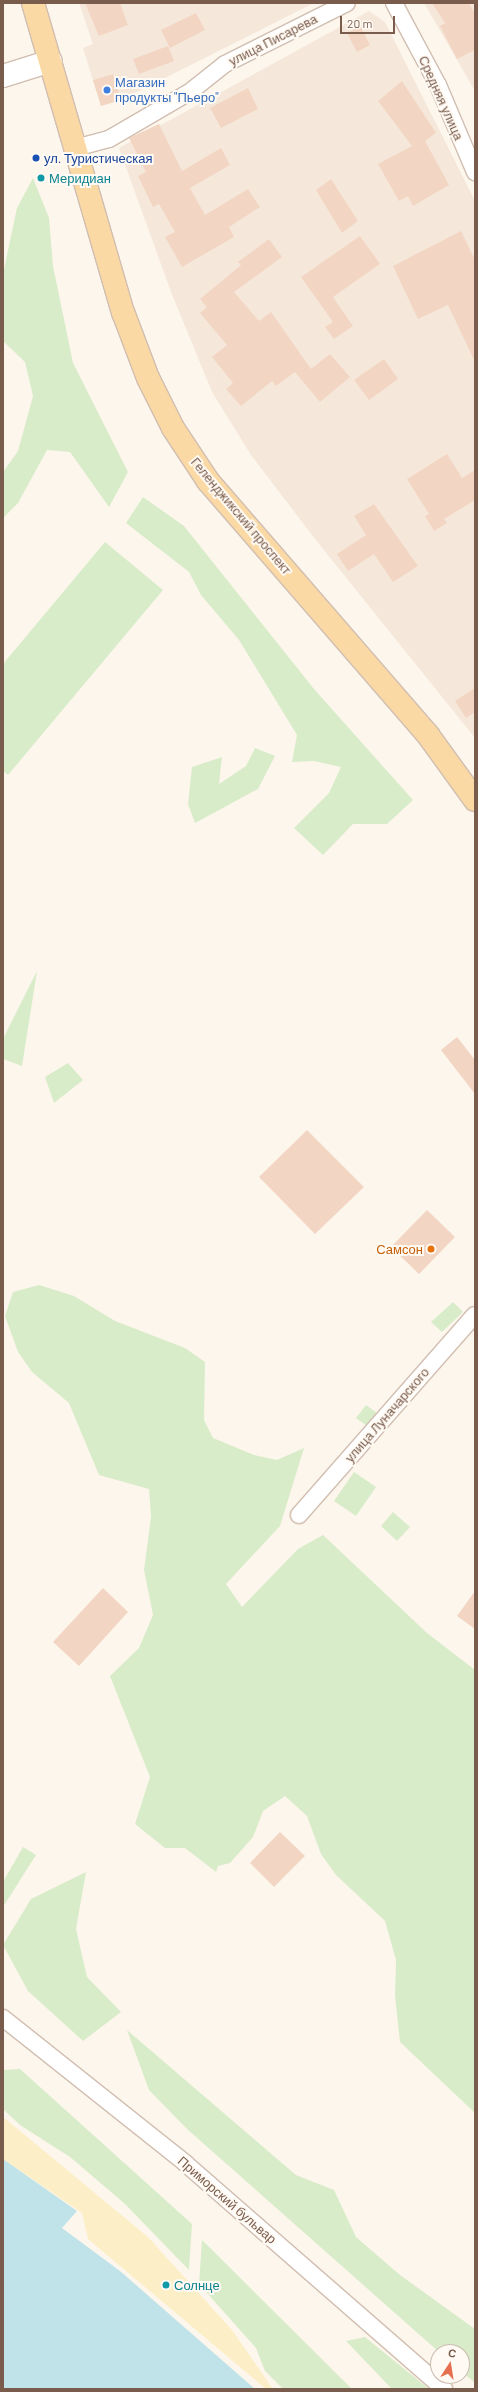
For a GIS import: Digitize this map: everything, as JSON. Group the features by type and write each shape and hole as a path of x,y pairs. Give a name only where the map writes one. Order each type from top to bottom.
{"main road":[{"name":"Геленджикский проспект","path":"33,3 137,352 180,440 208,481 422,729 475,800"}],"street":[{"name":"улица Писарева","path":"76,148 108,139 191,91 225,64 347,3"},
{"name":"Средняя улица","path":"394,3 438,85 475,172"},
{"path":"3,76 51,61"},
{"name":"улица Луначарского","path":"299,1515 475,1315"},
{"name":"Приморский бульвар","path":"3,2018 185,2163 444,2389"}],"shaded area":[{"path":"79,3 314,3 121,100 101,106 83,48 93,44"},
{"path":"424,3 475,3 475,91"},
{"path":"369,11 385,22 475,201 475,738 315,539 251,455 212,392 171,292 119,148"}],"green space":[{"path":"33,178 49,218 53,266 73,363 128,472 109,507 70,452 47,450 18,503 3,518 3,472 18,451 33,396 25,362 3,341 3,274 17,208"},
{"path":"143,497 184,526 314,689 413,800 387,824 353,824 323,855 294,828 329,793 341,767 314,761 292,762 297,735 239,640 201,595 189,572 126,523"},
{"path":"105,542 163,590 8,775 3,771 3,664"},
{"path":"255,748 275,756 258,789 195,823 188,804 192,767 222,757 219,784 246,766"},
{"path":"37,971 22,1066 3,1059 3,1039"},
{"path":"68,1063 83,1080 54,1103 45,1077"},
{"path":"39,1285 74,1296 115,1321 185,1348 205,1362 204,1420 213,1438 254,1455 277,1460 304,1448 280,1526 226,1584 242,1607 298,1549 323,1535 427,1633 475,1670 475,2113 400,2042 395,1996 396,1960 385,1921 336,1875 321,1854 307,1816 285,1796 263,1811 253,1837 230,1863 218,1866 216,1872 185,1848 165,1848 135,1824 150,1777 110,1676 139,1648 153,1615 144,1570 151,1517 149,1489 99,1475 69,1403 32,1372 18,1352 5,1316 13,1292"},
{"path":"453,1302 463,1312 442,1332 431,1322"},
{"path":"366,1405 377,1413 367,1426 356,1418"},
{"path":"354,1472 376,1487 356,1516 334,1501"},
{"path":"393,1512 410,1527 397,1541 381,1526"},
{"path":"23,1847 36,1855 3,1907 3,1882"},
{"path":"86,1872 76,1929 87,1977 121,2012 83,2041 28,1991 3,1945 31,1899"},
{"path":"127,2030 296,2175 334,2190 356,2237 400,2275 475,2329 475,2383 470,2379 470,2344 430,2344 187,2129 149,2090"},
{"path":"20,2069 192,2224 189,2270 125,2204 70,2157 20,2125 3,2109 3,2070"},
{"path":"202,2240 352,2389 283,2389 265,2371 256,2348 199,2284"},
{"path":"365,2337 429,2389 392,2389 346,2341"}],"sand":[{"name":"Солнце","path":"3,2117 148,2237 232,2330 273,2389 266,2389 88,2239 82,2213 3,2159"}],"water":[{"path":"3,2159 77,2211 62,2228 120,2271 255,2389 3,2389"}],"building":[{"path":"85,3 120,3 128,25 99,36"},
{"path":"432,3 469,3 475,14 475,50 457,59 440,26 445,23"},
{"path":"196,13 205,30 170,48 161,30"},
{"path":"360,26 370,45 357,52 347,33"},
{"path":"168,46 174,61 139,74 133,59"},
{"name":"Магазин продукты \"Пьеро\"","path":"113,74 121,100 101,106 93,80"},
{"path":"402,81 436,133 425,141 449,185 413,206 408,196 399,201 378,164 412,146 378,101"},
{"path":"248,88 258,109 221,128 210,108"},
{"path":"159,124 182,171 221,148 230,165 190,188 205,215 248,189 260,207 229,227 234,237 182,267 165,237 175,232 159,204 153,207 138,176 146,172 129,138"},
{"path":"331,179 358,221 342,233 316,190"},
{"path":"461,231 475,260 475,362 448,305 418,319 393,266"},
{"path":"360,236 380,264 333,297 353,326 334,339 325,327 333,322 301,277"},
{"path":"269,239 282,257 234,292 259,321 271,312 311,369 330,354 350,377 320,402 295,372 276,386 272,381 241,406 226,389 233,383 212,357 227,345 200,313 207,307 200,299 241,265 238,262"},
{"path":"384,359 398,379 369,400 354,380"},
{"path":"447,454 462,478 475,470 475,500 444,519 447,523 434,531 425,516 429,514 407,479"},
{"path":"374,504 418,566 393,582 374,554 348,571 337,554 366,535 354,516"},
{"path":"475,688 475,712 466,718 455,701"},
{"path":"457,1037 475,1060 475,1094 441,1050"},
{"path":"307,1130 364,1187 315,1234 259,1177"},
{"path":"427,1210 455,1237 419,1274 391,1247"},
{"path":"103,1588 128,1612 79,1666 53,1642"},
{"path":"475,1591 475,1629 457,1616"},
{"path":"280,1832 305,1856 274,1887 250,1863"}],"place":[{"name":"Магазин продукты \"Пьеро\"","path":"107,90"},
{"name":"ул. Туристическая","path":"36,158"},
{"name":"Меридиан","path":"41,178"},
{"name":"Самсон","path":"431,1249"},
{"name":"Солнце","path":"166,2285"}]}
